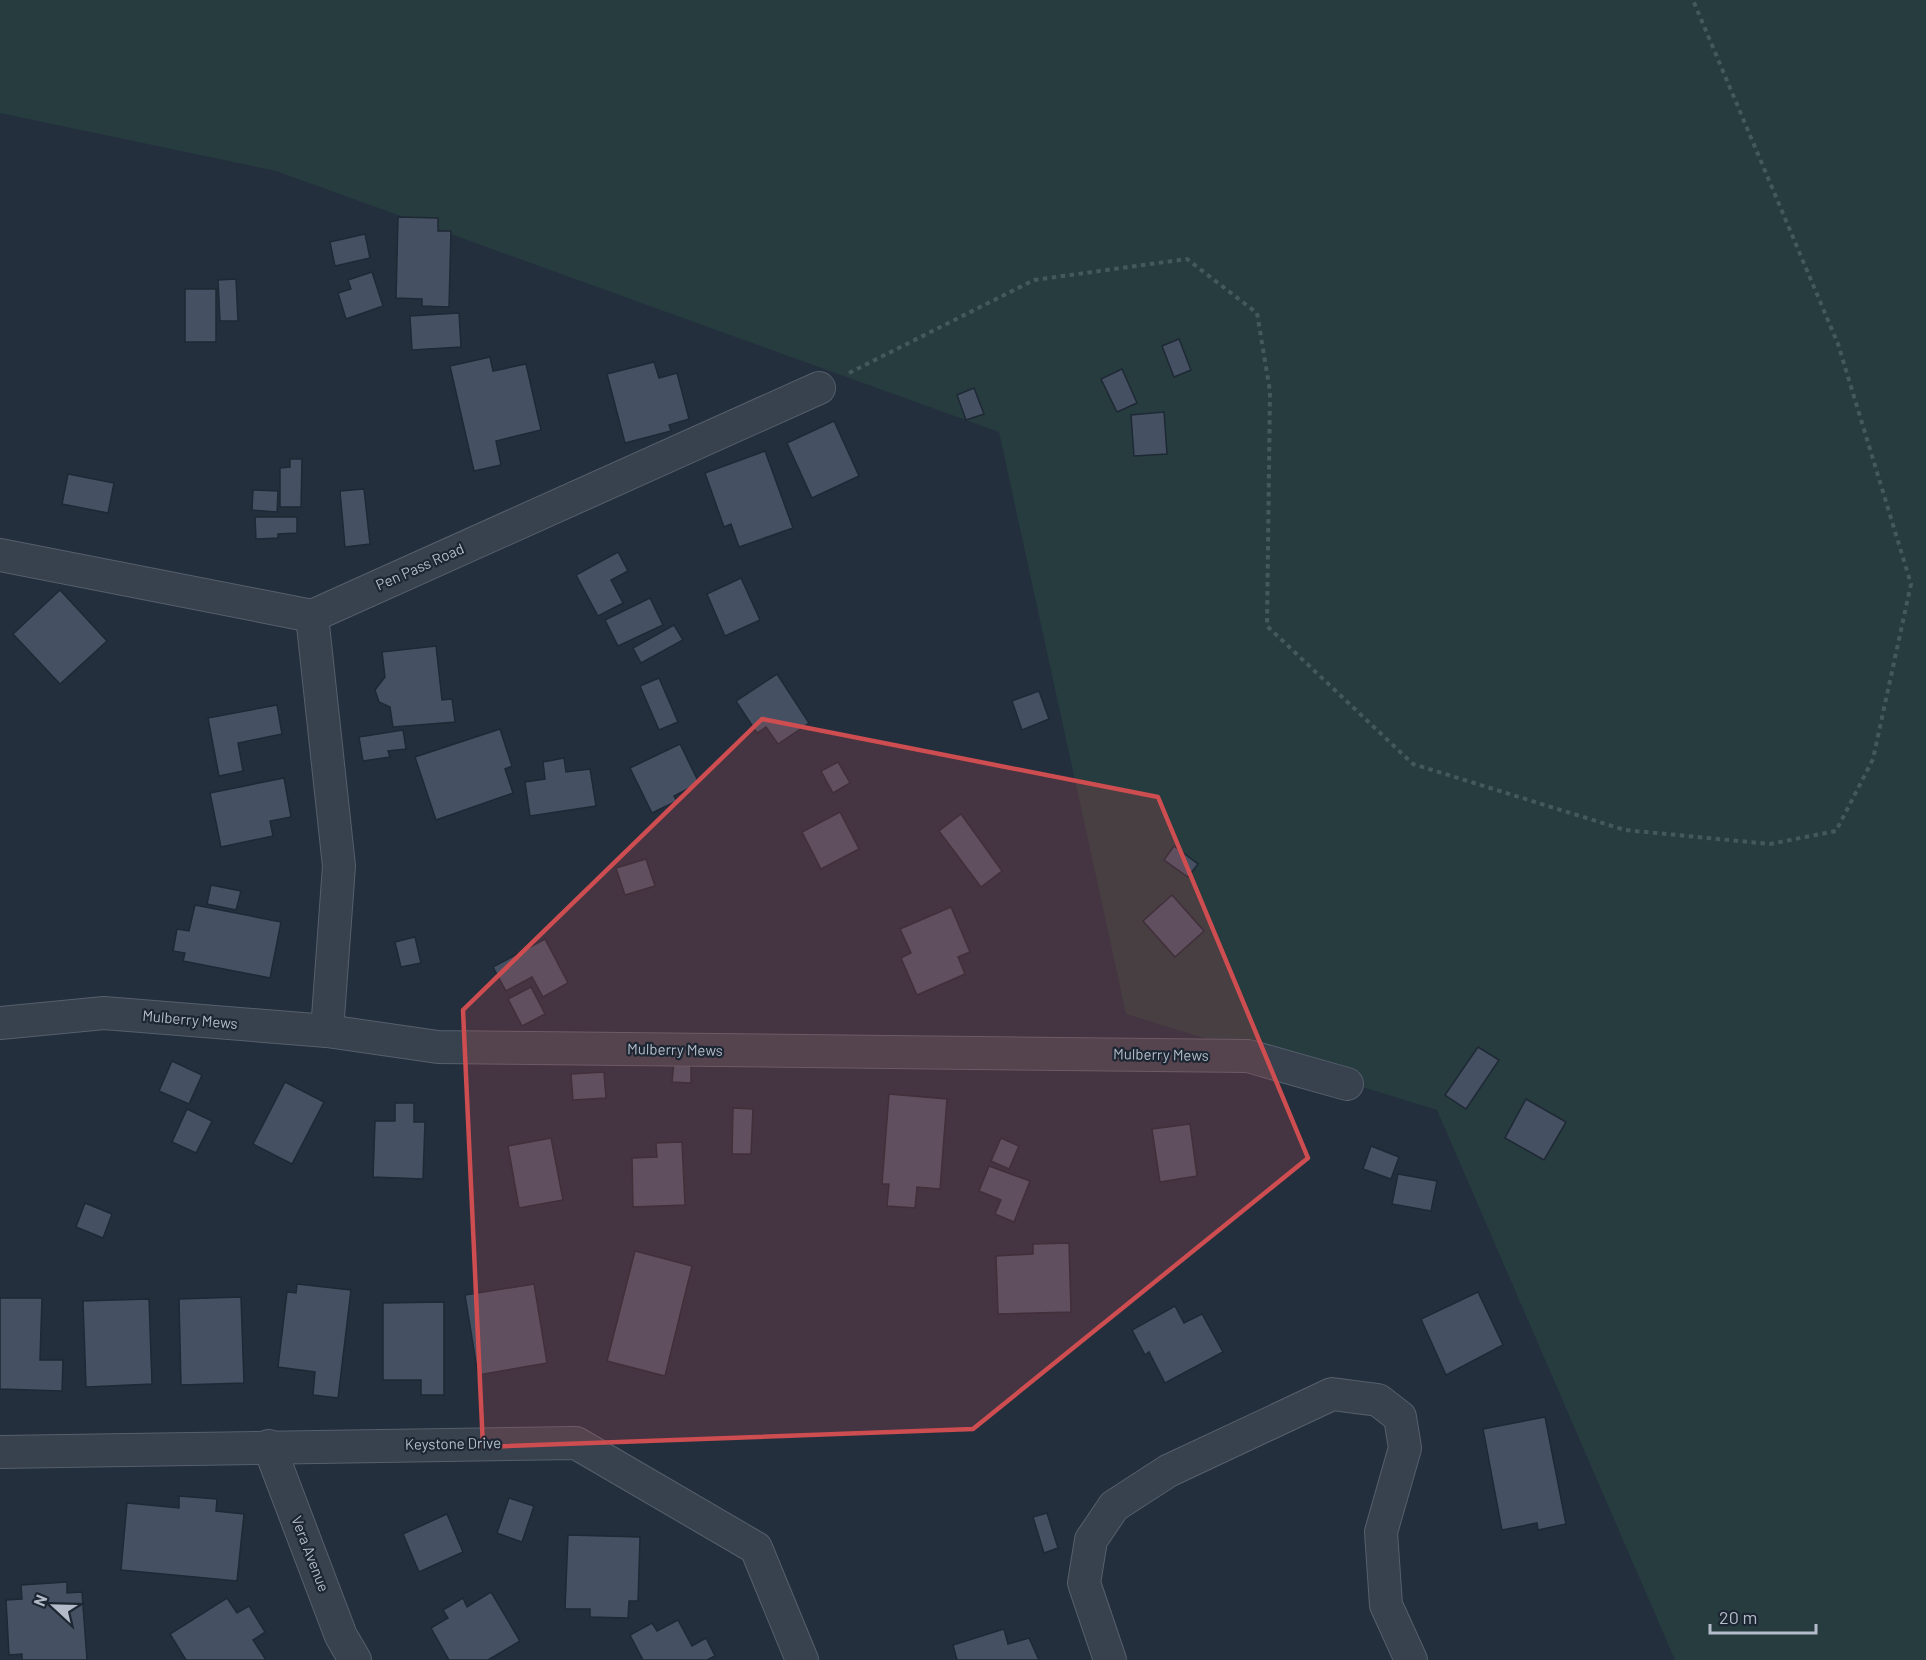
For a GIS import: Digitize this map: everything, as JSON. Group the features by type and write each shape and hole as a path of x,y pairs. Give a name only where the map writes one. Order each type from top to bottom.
{"street":[{"name":"Pen Pass Road","path":"312,616 819,388"},
{"path":"0,555 312,616 339,866 327,1031"},
{"name":"Mulberry Mews","path":"0,1023 105,1013 327,1031 438,1047 1248,1056 1347,1084"},
{"path":"1110,1660 1084,1583 1091,1540 1114,1506 1168,1471 1332,1394 1378,1400 1400,1417 1405,1448 1381,1532 1386,1605 1411,1660"},
{"name":"Keystone Drive","path":"0,1452 576,1443 756,1548 802,1660"},
{"name":"Vera Avenue","path":"269,1446 341,1636 355,1660"}],"path":[{"path":"819,388 1034,280 1187,259 1257,313 1270,391 1267,626 1413,765 1625,830 1770,844 1836,831 1873,759 1911,584 1838,344 1692,0"}],"highlighted area":[{"path":"762,719 1158,797 1308,1158 973,1429 483,1447 463,1010"}],"green space":[{"path":"0,0 1926,0 1926,1660 1675,1660 1437,1110 1126,1014 999,432 276,171 0,113"}],"building":[{"path":"398,217 438,218 438,231 451,231 449,307 422,306 422,299 396,298"},
{"path":"365,234 370,258 335,266 330,242"},
{"path":"372,272 383,306 346,319 338,293 351,289 348,280"},
{"path":"236,279 238,321 220,321 218,280"},
{"path":"185,289 216,289 216,342 185,342"},
{"path":"459,313 461,347 412,350 410,316"},
{"path":"1179,339 1191,370 1174,377 1162,346"},
{"path":"490,357 493,371 526,364 541,430 496,441 501,465 474,471 450,366"},
{"path":"654,362 659,378 677,373 689,419 669,425 671,431 625,443 607,374"},
{"path":"1122,369 1137,403 1117,412 1101,379"},
{"path":"974,388 984,414 966,420 957,395"},
{"path":"1164,412 1167,454 1134,456 1131,415"},
{"path":"834,421 859,476 812,498 787,443"},
{"path":"765,451 793,528 739,547 731,524 724,527 705,473"},
{"path":"290,459 302,459 301,507 280,507 280,468 290,467"},
{"path":"68,474 114,483 108,513 62,504"},
{"path":"364,489 370,544 345,547 340,491"},
{"path":"253,490 278,491 277,512 252,510"},
{"path":"255,517 297,517 297,533 278,534 278,538 256,539"},
{"path":"618,552 628,571 611,580 623,603 598,616 576,575"},
{"path":"741,578 760,620 725,636 707,594"},
{"path":"60,590 107,641 60,684 13,634"},
{"path":"650,598 663,625 618,646 605,620"},
{"path":"674,625 683,640 641,663 633,648"},
{"path":"436,646 442,700 452,699 455,722 393,727 390,707 379,702 375,690 385,677 382,652"},
{"path":"777,674 809,723 778,744 766,727 757,733 736,701"},
{"path":"659,678 678,722 659,730 640,686"},
{"path":"1039,691 1049,719 1022,730 1012,701"},
{"path":"277,705 282,734 238,743 243,771 219,776 208,718"},
{"path":"500,729 512,766 505,769 513,793 436,820 415,757"},
{"path":"403,730 406,749 388,751 390,757 363,761 359,737"},
{"path":"680,744 699,783 674,796 677,801 652,813 630,768"},
{"path":"564,758 566,772 590,769 596,806 530,816 525,782 545,779 543,762"},
{"path":"838,762 850,783 833,793 821,771"},
{"path":"284,778 291,817 270,821 273,836 221,847 210,793"},
{"path":"840,812 859,849 821,869 802,832"},
{"path":"961,814 1002,871 981,887 939,831"},
{"path":"1174,846 1198,864 1188,877 1164,860"},
{"path":"646,859 655,886 625,895 616,868"},
{"path":"211,885 241,891 236,910 207,904"},
{"path":"1172,895 1204,931 1175,957 1143,921"},
{"path":"195,905 281,922 270,978 183,961 185,953 173,951 177,929 189,931"},
{"path":"951,907 970,952 958,957 965,974 917,995 901,958 911,953 900,929"},
{"path":"415,937 421,963 401,967 395,942"},
{"path":"545,939 568,983 543,997 532,977 506,991 493,967"},
{"path":"531,987 545,1014 522,1026 508,999"},
{"path":"1478,1047 1499,1060 1466,1109 1445,1095"},
{"path":"172,1061 202,1075 189,1104 159,1091"},
{"path":"674,1062 691,1062 691,1083 672,1082"},
{"path":"604,1072 606,1098 573,1100 571,1074"},
{"path":"285,1082 324,1102 292,1164 253,1144"},
{"path":"889,1094 947,1099 940,1189 917,1187 915,1208 887,1206 889,1184 882,1184"},
{"path":"1526,1099 1566,1122 1544,1160 1505,1138"},
{"path":"395,1103 414,1103 414,1122 425,1122 423,1179 373,1177 375,1121 395,1121"},
{"path":"733,1108 753,1109 751,1154 732,1154"},
{"path":"187,1109 212,1121 196,1153 172,1142"},
{"path":"1190,1124 1197,1176 1160,1182 1152,1129"},
{"path":"551,1138 563,1200 519,1208 508,1146"},
{"path":"1001,1138 1019,1146 1009,1169 991,1161"},
{"path":"682,1142 685,1205 633,1207 632,1158 657,1157 656,1143"},
{"path":"1371,1146 1399,1157 1391,1179 1363,1169"},
{"path":"989,1166 1030,1181 1014,1222 995,1214 1001,1200 979,1191"},
{"path":"1398,1174 1437,1181 1431,1211 1392,1204"},
{"path":"85,1203 112,1214 103,1238 76,1227"},
{"path":"1069,1243 1071,1312 998,1314 996,1256 1033,1254 1033,1244"},
{"path":"635,1251 692,1266 665,1376 607,1361"},
{"path":"297,1284 351,1290 338,1398 313,1395 315,1372 278,1367 287,1292 296,1293"},
{"path":"534,1284 547,1363 478,1375 465,1295"},
{"path":"1478,1292 1503,1345 1446,1375 1421,1319"},
{"path":"241,1297 244,1383 181,1385 179,1299"},
{"path":"0,1298 42,1298 40,1360 63,1360 62,1391 0,1389"},
{"path":"149,1299 152,1384 86,1387 83,1301"},
{"path":"444,1302 444,1395 421,1395 421,1380 383,1380 383,1303"},
{"path":"1175,1306 1184,1323 1202,1314 1223,1352 1165,1383 1149,1352 1145,1355 1132,1330"},
{"path":"1545,1417 1566,1524 1538,1530 1537,1523 1502,1530 1483,1429"},
{"path":"179,1496 217,1499 216,1511 244,1514 237,1581 121,1570 127,1503 179,1508"},
{"path":"509,1498 534,1506 522,1542 497,1533"},
{"path":"1047,1513 1058,1548 1044,1553 1033,1517"},
{"path":"447,1514 463,1552 419,1572 403,1534"},
{"path":"568,1535 640,1537 638,1601 629,1601 628,1618 590,1617 590,1609 565,1609"},
{"path":"67,1582 67,1593 82,1592 87,1660 22,1660 22,1654 9,1655 6,1600 22,1599 21,1585"},
{"path":"491,1592 520,1641 488,1660 449,1660 431,1628 448,1618 443,1610 463,1598 467,1607"},
{"path":"227,1598 237,1613 249,1606 265,1632 253,1640 266,1660 186,1660 170,1634"},
{"path":"678,1620 692,1646 706,1638 715,1656 707,1660 643,1660 630,1635 652,1623 657,1631"},
{"path":"1004,1629 1008,1644 1029,1638 1039,1660 957,1660 953,1645"}]}
